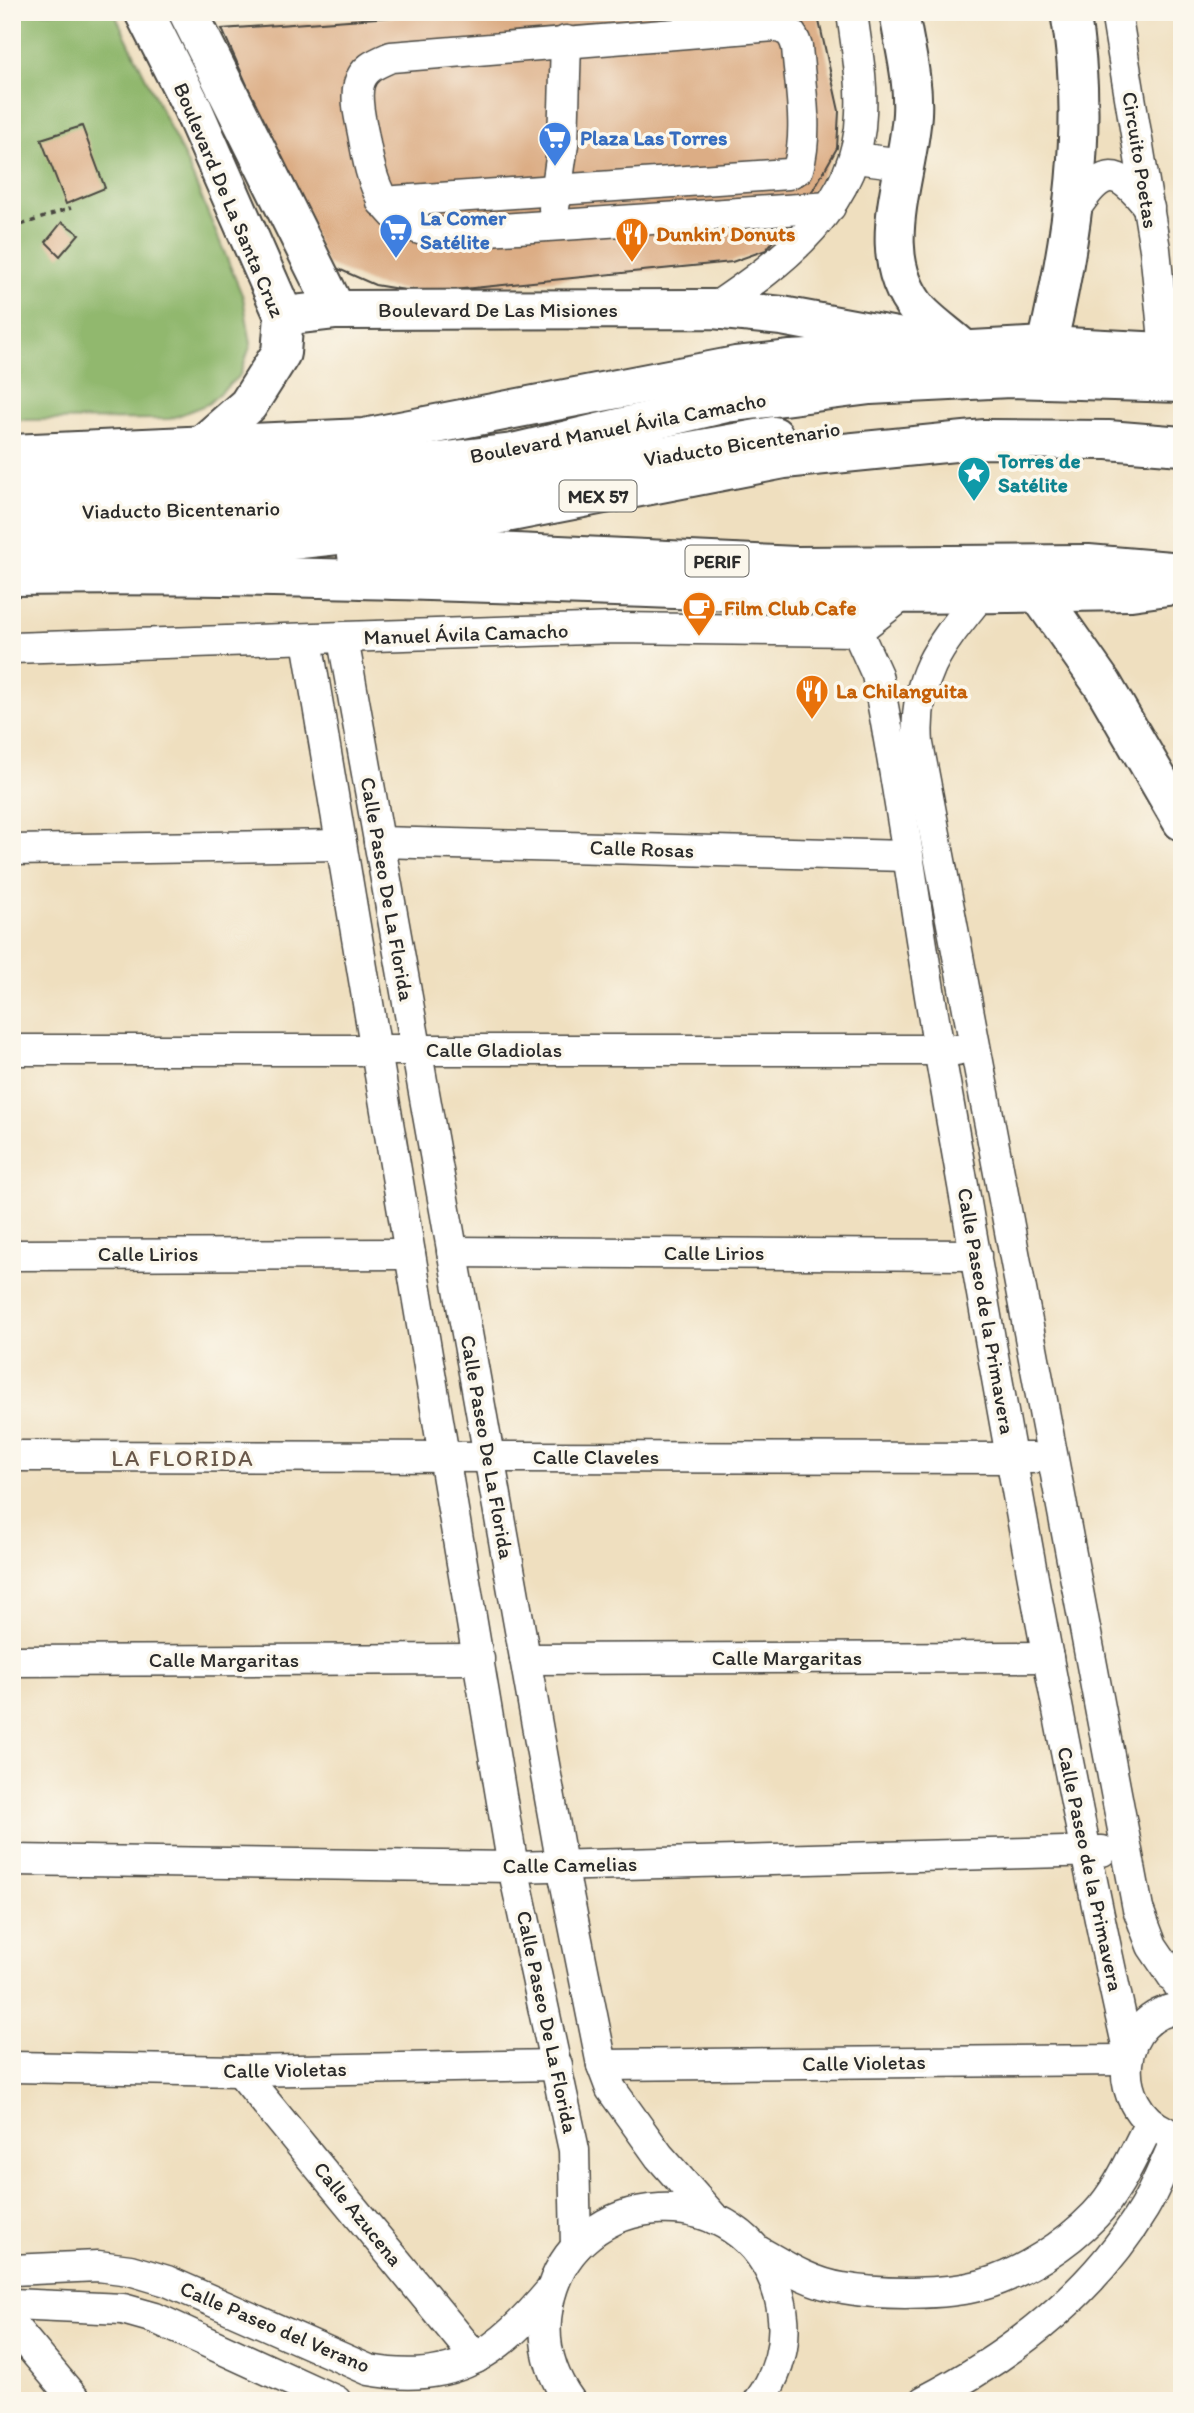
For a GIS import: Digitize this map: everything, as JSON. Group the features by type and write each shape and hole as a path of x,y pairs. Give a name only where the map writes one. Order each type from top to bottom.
{"main road":[{"name":"Boulevard De La Santa Cruz","path":"188,12 336,310"},
{"path":"899,12 912,92 912,116 894,238 898,270 907,295 921,313 964,350"},
{"path":"1047,346 1063,276 1079,122 1079,79 1070,12"},
{"name":"Boulevard De La Santa Cruz","path":"155,15 192,107 284,316 281,353 248,405 199,448"},
{"name":"Boulevard De Las Misiones","path":"284,316 336,310 713,309 782,316 964,350"},
{"name":"Boulevard Manuel Ávila Camacho","path":"12,454 199,448 364,438 736,366 1047,346 1176,362"},
{"name":"Boulevard Manuel Ávila Camacho","path":"12,475 340,474 513,453 726,403 870,385 1010,378 1176,362"},
{"name":"Viaducto Bicentenario","path":"12,512 363,506 520,482 752,438 976,413 1182,420"},
{"name":"MEX 57","path":"12,545 254,544 460,522 784,459 985,439 1108,440 1182,446"},
{"name":"PERIF","path":"254,544 365,556 495,552 796,566 1088,564 1182,572"},
{"path":"12,576 168,574 330,577 814,593 1131,591 1182,584"},
{"path":"1037,591 1103,685 1182,821"}],"street":[{"path":"713,309 767,272 814,229 830,207 856,158 862,89 852,12"},
{"name":"Circuito Poetas","path":"1116,12 1149,209 1168,247 1176,362"},
{"path":"382,202 789,174 798,169 802,158 797,47 794,36 785,28 774,26 391,57 371,66 359,83 359,108 368,160 382,202 406,226 422,232 442,233 830,207"},
{"path":"550,224 558,190 566,41"},
{"path":"856,158 903,164"},
{"path":"1071,215 1092,184 1107,177 1127,182 1149,209"},
{"path":"857,631 907,592"},
{"name":"Calle Paseo de la Primavera","path":"983,592 948,637 932,664 919,694 916,719 975,1050 1138,1909 1147,1934 1182,1990"},
{"name":"Calle Paseo de la Primavera","path":"814,593 857,631 877,675 939,1049 1048,1657 1084,1852 1127,2055 1129,2095 1150,2123"},
{"name":"Manuel Ávila Camacho","path":"12,648 617,628 857,631"},
{"name":"Calle Paseo De La Florida","path":"343,639 562,1865 602,2065 626,2112 659,2156 715,2218"},
{"name":"Calle Paseo De La Florida","path":"307,640 513,1867 574,2150 576,2246"},
{"name":"Calle Rosas","path":"379,842 906,856"},
{"path":"12,850 341,845"},
{"name":"Calle Gladiolas","path":"12,1049 975,1050"},
{"name":"Calle Lirios","path":"452,1252 976,1255"},
{"name":"Calle Lirios","path":"12,1255 410,1254"},
{"name":"Calle Claveles","path":"12,1456 1054,1459"},
{"name":"Calle Margaritas","path":"525,1659 1048,1657"},
{"name":"Calle Margaritas","path":"12,1661 479,1659"},
{"name":"Calle Camelias","path":"12,1860 513,1867 1127,1850"},
{"path":"1127,2055 1138,2031 1153,2017 1182,2008"},
{"name":"Calle Violetas","path":"602,2065 1127,2055"},
{"name":"Calle Violetas","path":"12,2067 240,2071 557,2065"},
{"name":"Calle Azucena","path":"240,2071 476,2358"},
{"path":"756,2250 810,2278 842,2288 900,2291 983,2285 1030,2264 1073,2235 1096,2214 1116,2187 1150,2123 1180,2135 1145,2206 1092,2279 1035,2331 957,2384 924,2401"},
{"path":"570,2401 559,2386 547,2355 545,2322 551,2290 561,2267 576,2246 599,2227 626,2214 646,2209 687,2209 715,2218 737,2232 756,2250 775,2280 784,2314 783,2350 771,2384 759,2401"},
{"name":"Calle Paseo del Verano","path":"12,2270 98,2266 130,2270 167,2281 369,2370 400,2376 439,2373 476,2358 519,2328 551,2290"},
{"name":"Calle Paseo del Verano","path":"12,2304 123,2309 155,2318 335,2401"},
{"path":"12,2325 76,2401"}],"path":[{"path":"12,228 71,208"}],"green space":[{"path":"12,12 114,12 187,163 243,297 251,344 240,375 208,404 170,419 12,420"}],"building":[{"name":"Plaza Las Torres","path":"462,12 817,12 839,111 837,148 815,187 766,250 732,262 423,293 375,285 327,264 222,29"},
{"path":"82,126 105,188 66,204 41,139"},
{"path":"62,222 79,234 60,256 46,242"}],"place":[{"name":"Plaza Las Torres","path":"555,168"},
{"name":"La Comer Satélite","path":"396,260"},
{"name":"Dunkin' Donuts","path":"632,264"},
{"name":"Torres de Satélite","path":"974,503"},
{"name":"Film Club Cafe","path":"699,638"},
{"name":"La Chilanguita","path":"812,721"}],"district":[{"name":"LA FLORIDA","path":"183,1458"}]}
